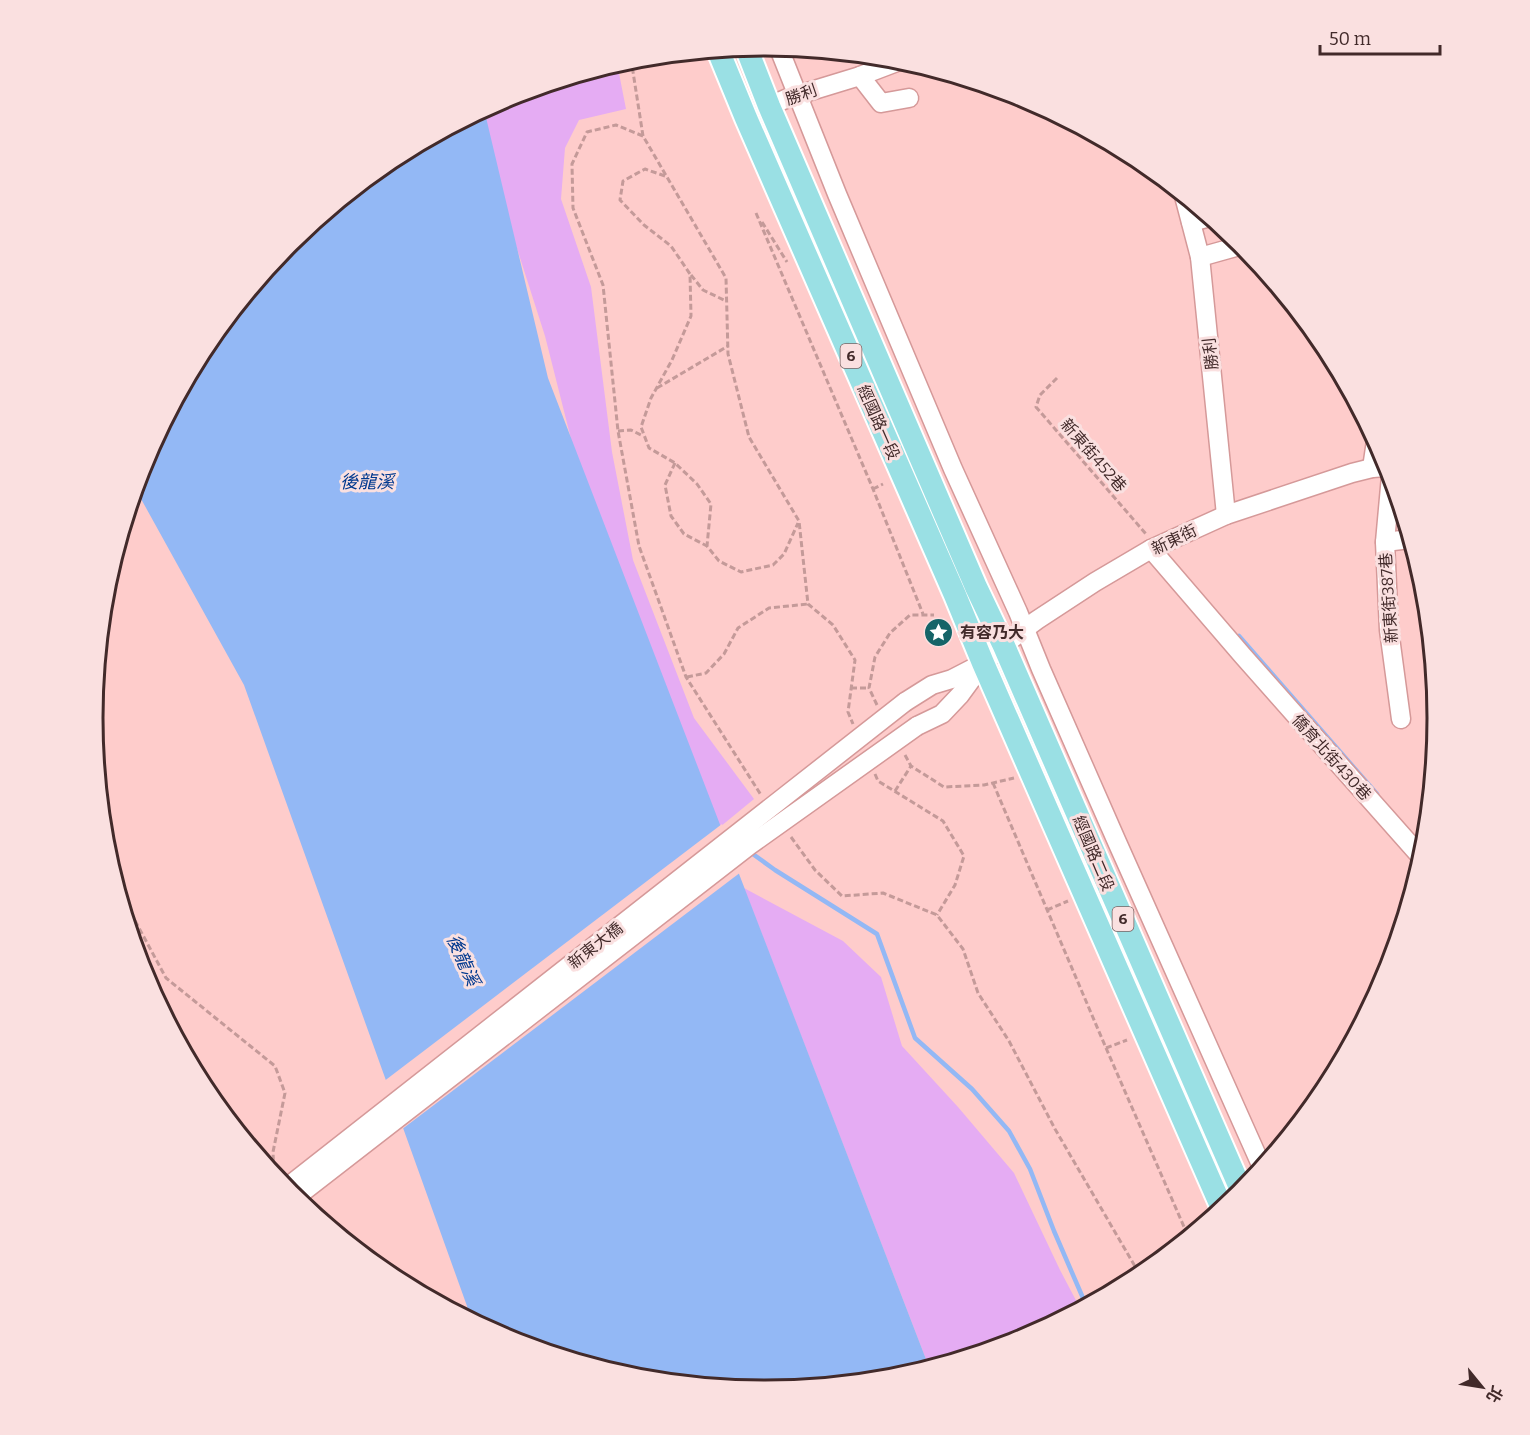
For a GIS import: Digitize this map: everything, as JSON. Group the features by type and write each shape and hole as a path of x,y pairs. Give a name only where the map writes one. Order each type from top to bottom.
{"main road":[{"name":"經國路一段","path":"750,56 976,587 1004,646"},
{"name":"經國路一段","path":"721,57 983,663"},
{"name":"經國路二段","path":"1004,646 1237,1181"},
{"name":"經國路二段","path":"983,663 1218,1199"}],"street":[{"path":"782,56 837,194 953,469 1258,1159"},
{"name":"勝利","path":"769,106 885,67"},
{"path":"860,76 881,104 909,98"},
{"name":"勝利","path":"1188,209 1200,257 1226,515"},
{"path":"1191,222 1200,220"},
{"path":"1200,257 1232,248"},
{"name":"新東街","path":"983,663 1025,630 1095,582 1154,548 1226,515 1378,468"},
{"name":"新東街387巷","path":"1389,497 1385,542 1389,630 1401,719"},
{"path":"1385,542 1402,540"},
{"name":"僑育北街430巷","path":"1154,548 1243,656 1414,849"},
{"name":"新東大橋","path":"293,1182 905,702 932,686 952,679 983,663"},
{"name":"新東大橋","path":"303,1192 750,844 917,726 942,714 983,663"}],"path":[{"path":"633,69 643,136 726,278 728,354 749,437 799,521 808,604 833,625 855,660 848,712 857,731"},
{"path":"643,136 616,125 587,132 572,164 573,207 603,285 618,430 639,546 686,677 760,795"},
{"path":"667,176 645,169 623,181 620,200 644,225 671,246 703,290 726,302"},
{"path":"790,267 756,213 873,489 923,614"},
{"path":"690,274 691,316 672,360 651,398 640,427 649,448 675,463 697,484 711,504 707,546"},
{"path":"784,281 790,279"},
{"path":"656,388 728,346"},
{"name":"新東街452巷","path":"1057,378 1040,395 1036,407 1154,548"},
{"path":"618,430 631,430 644,437"},
{"path":"675,463 665,485 671,516 684,534 707,546 719,561 741,572 773,565 784,554 799,521"},
{"path":"873,489 883,484"},
{"path":"686,677 706,672 724,654 738,628 770,608 808,604"},
{"path":"851,688 869,688"},
{"path":"895,791 911,766"},
{"path":"874,771 878,781 943,821 964,856 956,885 937,915"},
{"path":"993,783 1185,1229"},
{"path":"788,832 815,870 842,896 883,893 937,915 963,949 978,993 1009,1041 1055,1129 1135,1267"},
{"path":"1047,910 1073,899"},
{"path":"135,921 166,978 275,1066 285,1093 273,1152 273,1161"},
{"path":"1106,1048 1128,1039"}],"shaded area":[{"path":"619,72 626,109 579,120 565,148 561,199 591,287 612,452 633,560 694,718 754,799 720,827 587,502 545,336 477,122 552,91"},
{"path":"744,888 843,941 881,977 902,1046 1014,1173 1076,1301 1018,1329 926,1359"}],"water":[{"name":"後龍溪","path":"486,118 548,378 926,1359 851,1374 808,1378 765,1380 679,1374 594,1357 512,1329 468,1309 244,685 141,498 153,464 192,386 215,350 240,314 297,249 362,192 397,167 434,144"}],"pier":[{"path":"722,824 741,872 401,1130 383,1082"}],"waterway":[{"path":"1239,636 1377,794"},
{"path":"750,852 877,934 915,1038 972,1089 1009,1131 1030,1169 1083,1298"}],"place":[{"name":"有容乃大","path":"939,632"}]}
